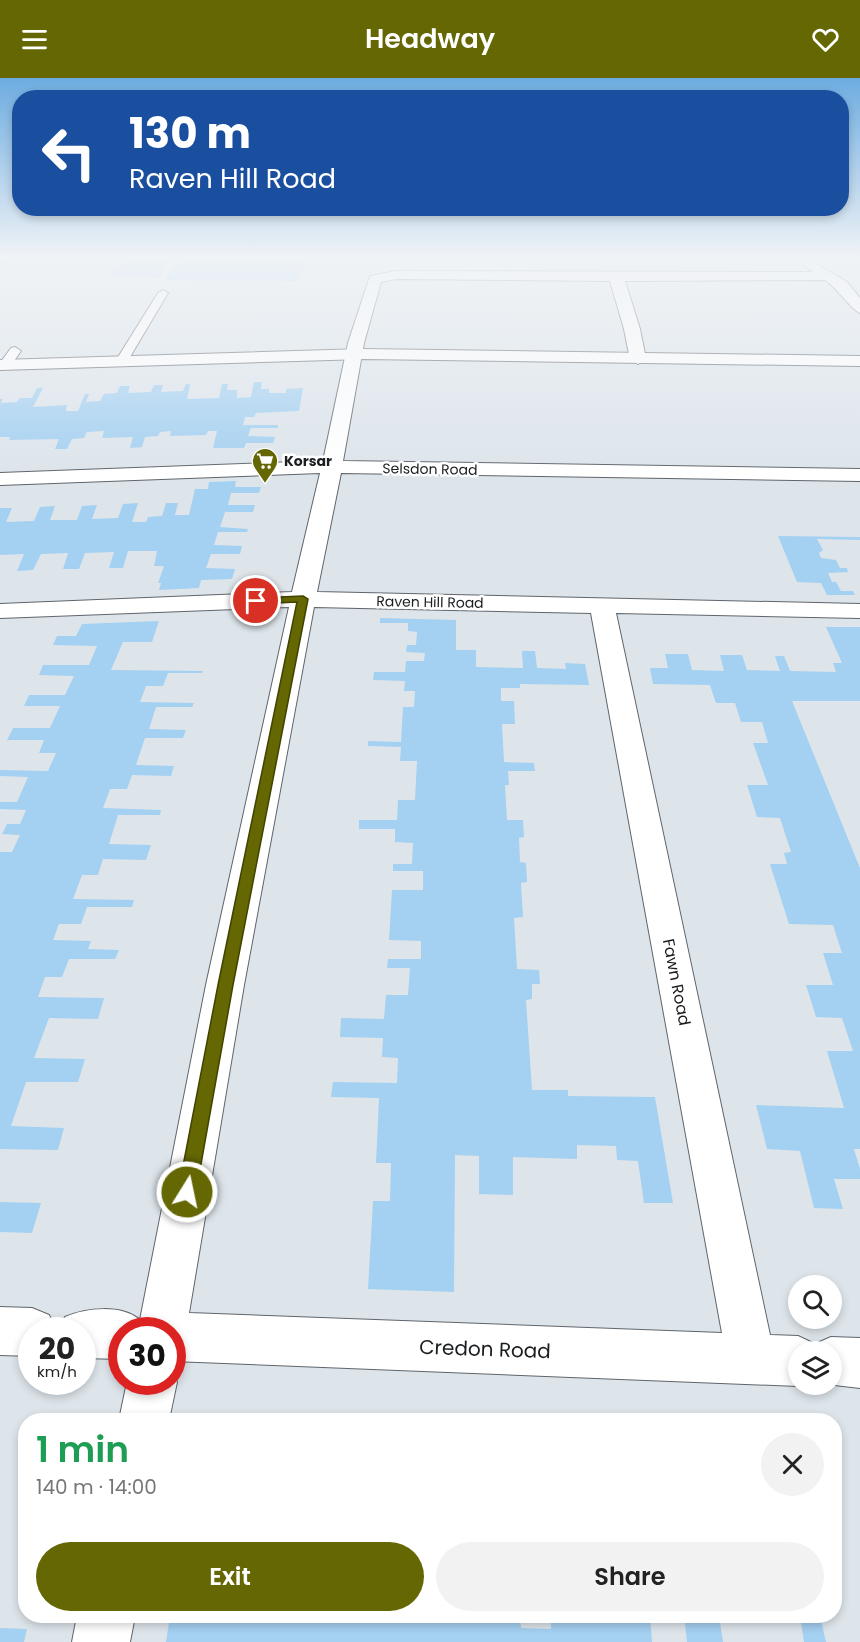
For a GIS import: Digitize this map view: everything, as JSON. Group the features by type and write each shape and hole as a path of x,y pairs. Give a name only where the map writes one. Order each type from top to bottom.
{"street":[{"path":"164,1317 225,985 303,599 361,329"},
{"path":"632,329 638,359"},
{"path":"3,365 354,355 860,362"},
{"name":"Selsdon Road","path":"0,479 332,467 860,475"},
{"name":"Raven Hill Road","path":"0,611 303,599 860,611"},
{"name":"Fawn Road","path":"603,605 751,1359"},
{"path":"0,1331 18,1332"},
{"name":"Credon Road","path":"186,1338 788,1361"},
{"path":"842,1362 860,1363"},
{"path":"145,1413 149,1395"},
{"path":"101,1642 105,1623"}],"lane":[{"path":"121,362 141,329"},
{"path":"3,365 15,351"}],"shaded area":[{"path":"254,382 262,382 261,389 269,389 269,393 286,393 286,389 303,388 299,411 256,413 254,417 245,417 243,425 278,425 278,428 251,428 248,436 275,437 273,443 246,443 244,448 213,448 217,431 208,431 206,435 170,436 171,431 160,432 158,436 145,437 142,447 130,448 133,437 102,438 104,431 87,432 84,438 72,439 67,449 55,449 59,439 9,440 10,437 0,437 0,399 3,399 1,403 17,402 20,398 32,398 37,388 43,388 33,407 67,405 66,411 78,411 85,394 89,394 86,402 100,401 104,394 117,393 120,386 130,386 128,393 151,392 154,385 163,385 161,392 183,391 186,384 190,384 187,399 219,398 222,384 228,384 227,390 237,390 237,398 251,397"},
{"path":"236,481 235,487 261,487 259,493 231,493 228,505 255,505 253,512 225,512 220,527 248,529 247,532 218,532 214,545 242,546 240,554 211,554 206,568 235,569 232,579 201,580 199,588 159,590 161,583 158,583 164,566 154,566 157,551 128,551 123,568 109,568 114,552 85,553 79,569 63,569 68,553 41,554 33,570 17,571 24,554 0,555 0,508 12,508 6,522 34,521 40,507 55,506 50,520 77,520 82,506 97,505 92,519 118,518 123,504 138,503 132,522 146,522 148,517 162,516 166,503 178,503 175,515 189,515 195,489 208,489 209,482"},
{"path":"778,536 860,537 860,540 817,539 823,550 819,553 821,558 836,560 840,568 847,568 848,572 828,573 832,582 836,582 841,591 853,591 855,595 827,595 821,583 797,582"},
{"path":"380,618 456,620 456,650 476,650 476,667 523,668 522,651 535,651 537,668 566,669 565,663 585,664 589,685 520,684 520,688 501,688 501,701 514,701 515,724 502,724 504,762 534,763 535,771 508,771 509,785 505,785 507,820 523,820 524,837 519,838 520,862 526,863 527,882 521,883 523,917 514,918 517,969 539,970 540,984 532,984 532,999 526,1000 532,1090 568,1090 568,1096 655,1097 673,1203 644,1203 638,1161 617,1160 616,1146 577,1145 577,1159 513,1157 513,1195 479,1194 479,1156 455,1155 454,1292 368,1289 373,1201 390,1201 391,1163 376,1163 379,1098 331,1097 333,1082 397,1083 398,1058 382,1057 383,1038 340,1037 341,1018 384,1019 386,995 408,995 410,968 387,968 388,959 421,959 421,941 389,940 392,890 423,890 423,871 393,871 393,864 412,864 413,843 395,842 395,829 359,829 359,820 397,820 398,800 415,800 417,761 400,761 401,747 368,746 368,741 401,742 403,707 414,707 415,691 404,691 405,681 373,680 374,672 405,672 406,661 424,661 425,653 406,652 407,645 416,645 417,632 408,631 408,623 380,623"},
{"path":"159,621 152,642 123,642 111,670 203,671 202,673 168,673 163,686 146,686 140,702 194,703 192,707 156,707 149,729 186,730 183,738 145,738 136,765 174,766 171,776 132,775 127,789 110,789 103,808 161,810 160,815 118,815 109,844 151,845 146,860 103,859 98,875 82,875 73,899 134,900 132,907 87,907 81,924 59,924 53,940 91,941 88,949 119,950 115,959 69,959 62,977 45,977 38,997 104,998 98,1019 49,1018 34,1058 85,1059 78,1082 26,1082 11,1126 64,1128 58,1150 0,1149 0,852 12,852 20,835 2,834 7,824 20,824 26,810 0,809 0,802 17,802 28,777 0,776 0,770 48,771 56,753 39,753 44,740 7,740 13,728 50,728 60,706 24,706 29,695 65,695 74,676 39,675 43,665 89,665 97,646 53,645 57,636 76,636 82,624"},
{"path":"826,627 860,627 860,701 792,701 860,868 860,1149 854,1149 860,1169 860,1179 834,1179 843,1209 814,1208 800,1151 767,1149 756,1105 844,1108 827,1051 853,1051 842,1018 816,1017 806,985 833,985 823,953 842,953 833,925 789,924 770,864 787,864 784,853 791,852 780,818 757,817 747,785 768,785 753,743 768,743 762,722 741,722 735,703 716,703 710,685 653,684 650,668 668,668 665,654 688,654 692,670 724,671 720,655 742,655 747,670 780,671 775,656 784,656 790,671 836,672 833,663 842,663"},
{"path":"0,1202 41,1203 32,1233 0,1232"},
{"path":"169,1623 521,1623 521,1628 551,1629 551,1623 651,1623 652,1642 166,1642"},
{"path":"685,1623 720,1623 723,1642 687,1642"},
{"path":"801,1623 822,1623 826,1642 804,1642"},
{"path":"0,1628 27,1629 24,1642 0,1642"}],"place":[{"name":"Korsar","path":"265,484"}],"route":[{"path":"187,1192 225,985 303,599 256,601"}]}
